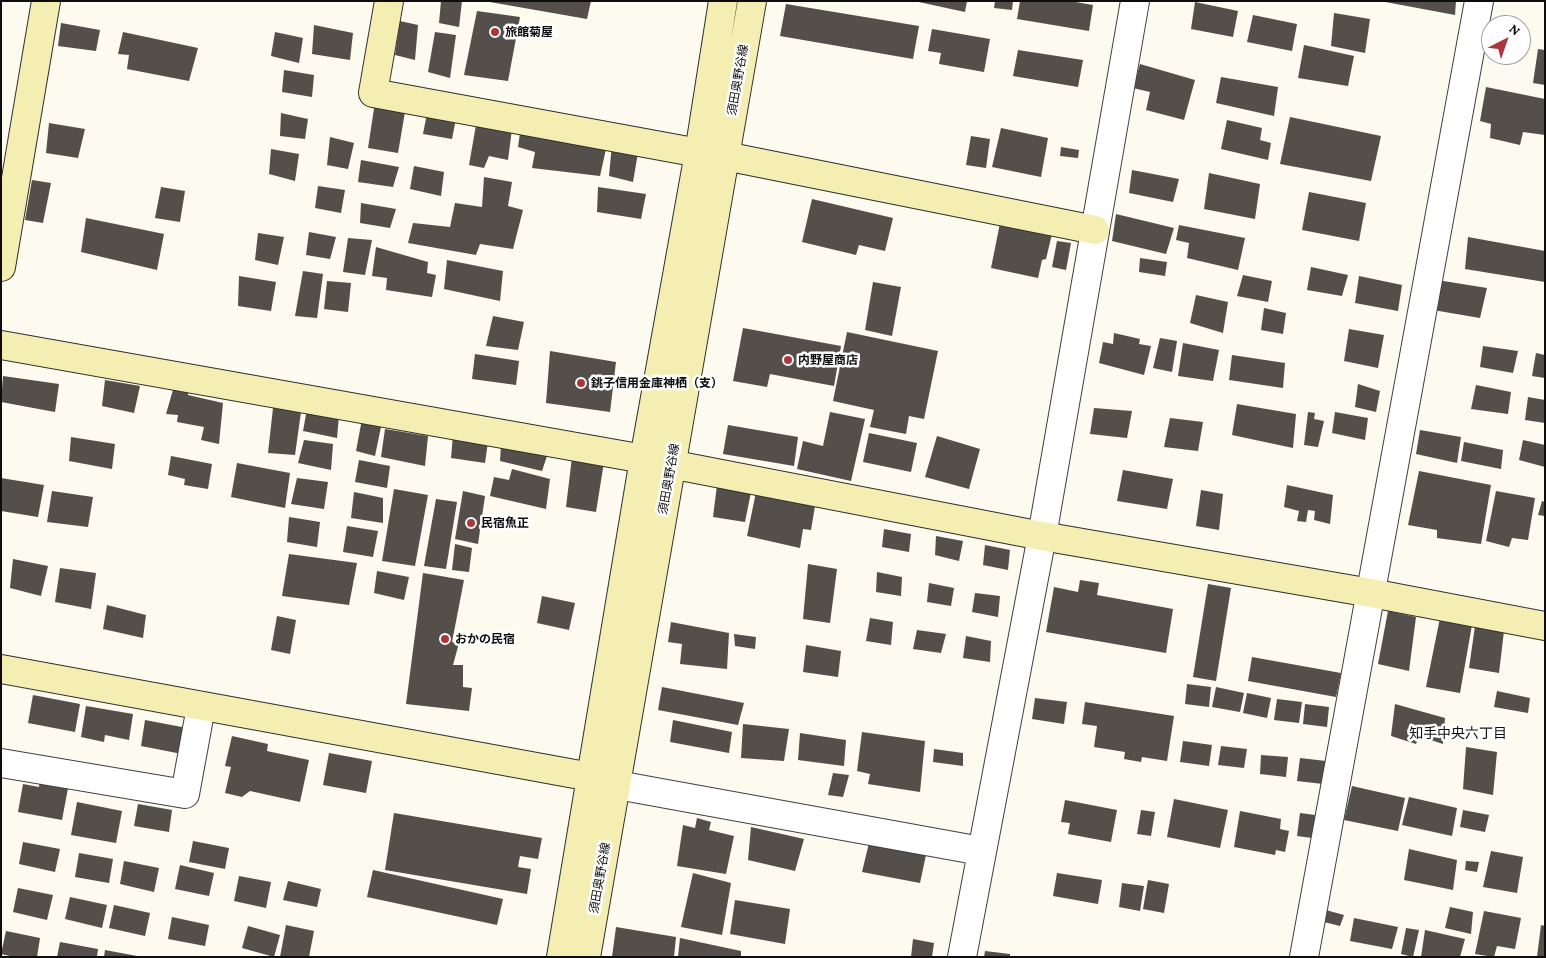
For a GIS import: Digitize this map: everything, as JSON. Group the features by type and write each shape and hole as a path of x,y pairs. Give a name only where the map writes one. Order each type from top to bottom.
{"street":[{"path":"1,267 46,1"},
{"path":"389,1 373,92 712,155 1095,230"},
{"name":"須田奥野谷線","path":"561,957 604,781 672,464 712,155 723,1"},
{"name":"須田奥野谷線","path":"586,957 604,781 644,458 712,155 752,1"},
{"path":"962,957 1042,536 1135,1"},
{"path":"1304,957 1479,1"},
{"path":"1,345 644,458 1042,536 1371,593 1545,626"},
{"path":"1,669 981,851"},
{"path":"1,763 185,794 201,707"}],"building":[{"path":"441,1 462,1 459,27 439,23"},
{"path":"484,1 591,1 587,19"},
{"path":"914,1 967,1 965,12"},
{"path":"995,1 1013,1 1012,10 994,8"},
{"path":"1020,1 1070,1 1093,5 1089,31 1017,19"},
{"path":"1380,1 1456,1 1455,15"},
{"path":"1195,2 1238,11 1233,37 1191,29"},
{"path":"786,4 919,26 913,59 780,36"},
{"path":"477,11 520,17 508,81 464,75"},
{"path":"1334,13 1370,19 1365,53 1331,46"},
{"path":"1253,15 1297,24 1292,51 1247,42"},
{"path":"400,21 418,25 415,60 395,55"},
{"path":"61,23 100,30 96,51 58,46"},
{"path":"314,25 353,33 350,60 312,54"},
{"path":"932,29 990,39 984,72 939,64 941,53 928,51"},
{"path":"123,32 198,48 189,81 127,69 129,55 118,54"},
{"path":"275,32 303,38 299,63 271,56"},
{"path":"435,32 456,35 450,78 428,72"},
{"path":"1304,45 1354,56 1348,86 1298,78"},
{"path":"1538,49 1545,50 1545,85 1533,83"},
{"path":"1018,50 1083,60 1078,87 1013,76"},
{"path":"1140,64 1195,80 1184,120 1146,110 1150,92 1133,88"},
{"path":"284,70 314,75 312,97 282,92"},
{"path":"1221,77 1278,87 1274,116 1216,103"},
{"path":"1486,87 1545,99 1545,135 1523,132 1520,145 1490,138 1491,124 1480,121"},
{"path":"375,102 406,106 398,153 368,148"},
{"path":"428,108 457,113 452,139 423,134"},
{"path":"281,113 308,119 305,139 280,136"},
{"path":"1290,117 1381,136 1371,181 1280,164"},
{"path":"1227,120 1262,128 1260,140 1271,143 1268,160 1221,149"},
{"path":"49,123 85,129 78,158 46,153"},
{"path":"476,125 512,129 508,160 489,156 484,168 469,165"},
{"path":"521,126 608,140 600,176 532,168 535,152 518,147"},
{"path":"1001,128 1048,138 1041,177 992,167"},
{"path":"971,136 990,139 986,168 966,165"},
{"path":"330,137 354,143 348,169 327,165"},
{"path":"612,144 639,147 633,182 609,176"},
{"path":"1061,147 1079,150 1078,158 1060,156"},
{"path":"271,149 299,154 295,181 269,174"},
{"path":"361,160 399,167 393,187 358,182"},
{"path":"414,166 444,172 441,196 410,189"},
{"path":"1132,170 1179,179 1173,202 1129,193"},
{"path":"1209,173 1260,184 1255,219 1204,209"},
{"path":"484,177 512,182 508,206 523,210 513,249 480,244 476,255 408,243 413,223 450,227 455,203 482,207"},
{"path":"32,180 51,183 43,223 25,220"},
{"path":"318,186 345,190 341,213 315,208"},
{"path":"161,187 185,191 180,222 155,218"},
{"path":"598,187 646,194 641,219 597,212"},
{"path":"1309,192 1366,203 1359,241 1302,230"},
{"path":"812,199 893,218 885,251 859,245 856,255 802,242"},
{"path":"361,203 396,209 390,228 360,223"},
{"path":"1116,214 1174,228 1166,254 1112,241"},
{"path":"86,218 164,234 157,270 81,252"},
{"path":"1000,223 1052,234 1046,259 1042,260 1038,278 991,268"},
{"path":"1179,225 1245,238 1238,270 1187,258 1189,243 1176,240"},
{"path":"309,232 336,237 330,259 306,255"},
{"path":"258,233 284,237 278,265 255,260"},
{"path":"1468,237 1545,251 1545,282 1465,269"},
{"path":"348,238 372,240 365,275 343,272"},
{"path":"1057,241 1071,243 1066,270 1052,267"},
{"path":"376,247 428,262 427,273 436,275 432,297 386,290 387,278 372,276"},
{"path":"1140,258 1167,262 1165,276 1139,272"},
{"path":"447,260 503,271 500,301 444,289"},
{"path":"1311,267 1348,275 1342,296 1307,290"},
{"path":"303,271 323,274 317,318 295,316"},
{"path":"1243,275 1272,281 1268,302 1237,296"},
{"path":"239,276 276,282 271,311 238,306"},
{"path":"1359,276 1402,285 1398,311 1355,303"},
{"path":"1437,280 1487,288 1480,318 1433,310"},
{"path":"327,281 351,283 348,312 324,309"},
{"path":"873,282 901,287 892,336 865,330"},
{"path":"1196,295 1228,302 1223,333 1190,323"},
{"path":"1264,308 1286,313 1283,334 1261,330"},
{"path":"493,316 524,322 518,350 486,346"},
{"name":"内野屋商店","path":"743,328 841,346 834,386 770,374 767,387 733,381"},
{"path":"1349,329 1384,335 1378,368 1344,361"},
{"path":"847,332 938,351 924,419 909,416 906,434 870,427 874,410 833,401"},
{"path":"1114,333 1140,339 1139,344 1151,346 1144,375 1099,363 1103,342 1113,344"},
{"path":"1160,338 1177,341 1172,372 1153,368"},
{"path":"1183,343 1219,350 1213,381 1178,376"},
{"path":"1483,346 1518,351 1513,373 1480,367"},
{"name":"銚子信用金庫神栖（支）","path":"550,351 616,362 610,412 546,403"},
{"path":"1536,353 1545,355 1545,378 1532,376"},
{"path":"475,354 519,361 516,385 472,379"},
{"path":"1232,355 1285,363 1283,388 1229,380"},
{"path":"3,376 59,384 55,412 1,402"},
{"path":"105,380 140,386 134,413 102,406"},
{"path":"175,383 189,386 188,395 223,403 219,444 201,440 204,427 177,422 178,415 166,414"},
{"path":"1358,384 1380,391 1376,412 1355,407"},
{"path":"1476,385 1511,392 1508,414 1471,409"},
{"path":"1528,397 1545,400 1545,423 1525,420"},
{"path":"1237,404 1296,414 1293,448 1232,435"},
{"path":"273,408 301,412 295,455 268,453"},
{"path":"1094,408 1132,411 1127,438 1090,434"},
{"path":"307,409 339,415 337,438 303,431"},
{"path":"830,412 865,419 851,481 797,469 803,441 823,446"},
{"path":"1308,412 1315,413 1314,419 1324,421 1318,447 1304,445"},
{"path":"1335,412 1368,418 1365,440 1332,433"},
{"path":"1170,418 1203,422 1198,451 1164,447"},
{"path":"362,419 382,422 375,456 356,451"},
{"path":"728,425 798,437 794,466 723,454"},
{"path":"385,429 428,436 425,466 381,457"},
{"path":"1420,430 1461,437 1457,463 1416,454"},
{"path":"869,433 917,443 911,472 863,462"},
{"path":"453,435 488,442 485,463 451,458"},
{"path":"937,436 980,449 969,489 925,477"},
{"path":"71,437 115,444 112,469 69,461"},
{"path":"304,440 333,444 331,470 298,463"},
{"path":"1523,440 1545,445 1545,467 1519,460"},
{"path":"1464,442 1503,450 1501,469 1461,461"},
{"path":"501,445 547,456 542,471 500,461"},
{"path":"171,456 212,464 208,489 184,485 185,479 168,475"},
{"path":"572,457 604,462 596,512 566,507"},
{"path":"359,460 390,466 387,488 355,482"},
{"path":"237,463 290,473 285,508 231,497"},
{"path":"512,469 550,479 546,509 490,496 494,477 509,480"},
{"path":"1123,470 1173,479 1167,509 1117,501"},
{"path":"1419,471 1491,485 1481,544 1437,538 1437,530 1408,525"},
{"path":"1,478 44,485 38,517 1,511"},
{"path":"297,478 328,482 324,509 291,504"},
{"path":"717,485 751,492 745,522 713,517"},
{"path":"1287,485 1333,495 1330,524 1314,520 1315,511 1308,510 1306,522 1297,521 1299,511 1284,507"},
{"path":"394,489 428,495 415,566 382,561"},
{"path":"1201,490 1223,494 1219,530 1196,526"},
{"path":"52,491 93,497 88,527 47,522"},
{"path":"463,491 485,496 478,544 455,539"},
{"path":"1496,491 1535,498 1528,540 1512,538 1509,547 1486,541"},
{"path":"354,492 383,498 383,523 351,518"},
{"path":"756,492 815,506 811,530 803,529 800,548 747,536"},
{"path":"436,499 457,502 446,569 424,566"},
{"path":"1542,501 1545,502 1545,516 1538,515"},
{"path":"289,517 320,522 317,547 287,542"},
{"path":"347,526 378,531 373,557 343,552"},
{"path":"884,529 911,534 909,552 882,547"},
{"path":"936,536 963,541 959,561 935,555"},
{"path":"455,544 472,548 469,572 452,570"},
{"path":"985,545 1010,550 1008,570 983,565"},
{"path":"289,554 357,563 349,605 282,596"},
{"path":"13,559 48,566 41,596 10,588"},
{"path":"808,564 837,569 830,623 803,619"},
{"path":"60,568 96,573 91,609 55,602"},
{"path":"377,571 409,577 404,600 374,593"},
{"path":"877,572 902,577 901,596 876,592"},
{"path":"423,573 464,580 452,642 459,643 453,665 463,665 463,687 472,688 469,711 406,704"},
{"path":"1080,580 1099,583 1097,595 1173,609 1166,653 1046,632 1054,587 1078,592"},
{"path":"929,583 954,588 951,606 927,602"},
{"path":"1208,584 1231,588 1216,681 1193,677"},
{"path":"975,593 1000,596 998,617 972,612"},
{"path":"542,596 575,603 569,630 537,623"},
{"path":"107,605 146,615 143,638 103,629"},
{"path":"1388,611 1416,617 1409,671 1378,664"},
{"path":"277,616 296,620 290,654 271,650"},
{"path":"870,618 893,622 891,645 866,641"},
{"path":"1440,618 1472,625 1460,693 1426,687"},
{"path":"671,622 729,633 727,669 680,664 682,644 668,642"},
{"path":"1475,626 1504,631 1499,673 1469,668"},
{"path":"917,630 946,634 941,653 913,649"},
{"path":"734,634 756,637 755,649 735,646"},
{"path":"966,636 991,641 990,662 963,658"},
{"path":"806,645 841,651 838,677 803,672"},
{"path":"1252,657 1341,673 1336,697 1248,681"},
{"path":"1187,684 1211,687 1209,707 1185,704"},
{"path":"662,687 744,703 738,725 658,710"},
{"path":"1216,687 1244,693 1240,712 1212,707"},
{"path":"1497,691 1530,698 1528,713 1494,707"},
{"path":"1247,693 1271,698 1267,718 1243,713"},
{"path":"33,695 80,704 75,732 28,723"},
{"path":"1035,698 1067,702 1064,724 1032,719"},
{"path":"1277,699 1302,702 1299,723 1274,720"},
{"path":"1085,702 1174,716 1167,761 1142,757 1141,762 1124,759 1125,752 1094,747 1097,726 1082,724"},
{"path":"1305,704 1329,707 1327,727 1303,724"},
{"path":"1395,704 1445,718 1443,744 1419,736 1416,744 1391,736"},
{"path":"86,706 133,714 129,740 105,735 104,742 81,737"},
{"path":"145,720 187,728 182,754 141,746"},
{"path":"673,720 732,732 729,753 670,742"},
{"path":"743,724 789,729 784,761 741,758"},
{"path":"862,732 925,741 920,792 868,784 870,774 857,771"},
{"path":"800,733 846,740 844,766 798,760"},
{"path":"232,736 268,744 267,751 309,760 300,802 250,791 242,797 225,793 231,767 225,766"},
{"path":"1183,741 1212,745 1209,766 1180,762"},
{"path":"1221,746 1247,749 1244,768 1218,765"},
{"path":"1466,747 1497,752 1493,795 1463,789"},
{"path":"934,749 963,753 963,766 933,762"},
{"path":"329,753 372,761 366,793 323,785"},
{"path":"1261,755 1288,757 1286,777 1260,774"},
{"path":"1300,758 1326,761 1323,784 1297,781"},
{"path":"833,773 849,775 843,797 828,795"},
{"path":"40,778 69,783 62,820 18,812 23,784 39,787"},
{"path":"1352,786 1405,798 1398,831 1344,820"},
{"path":"1409,797 1457,808 1452,836 1402,825"},
{"path":"1174,799 1228,810 1220,848 1167,837"},
{"path":"1065,800 1117,810 1111,842 1068,834 1070,823 1061,822"},
{"path":"77,802 122,811 116,843 71,835"},
{"path":"138,804 172,810 169,832 134,826"},
{"path":"1141,810 1155,812 1151,836 1137,834"},
{"path":"1463,810 1489,815 1485,832 1460,827"},
{"path":"1240,811 1281,819 1280,829 1289,831 1285,852 1276,850 1275,855 1234,847"},
{"path":"394,813 542,838 538,859 520,856 518,867 531,869 527,894 385,870"},
{"path":"1300,813 1315,815 1312,838 1297,836"},
{"path":"697,818 711,822 709,830 734,836 726,874 677,866 683,825 695,828"},
{"path":"751,827 804,839 795,871 748,860"},
{"path":"193,841 229,848 225,869 189,862"},
{"path":"23,842 60,849 55,872 19,864"},
{"path":"869,843 926,855 920,883 862,872"},
{"path":"1409,849 1457,860 1453,890 1404,880"},
{"path":"1491,851 1523,857 1517,893 1483,887"},
{"path":"79,853 113,859 109,883 75,877"},
{"path":"124,861 159,868 154,892 120,884"},
{"path":"1466,861 1479,862 1477,872 1465,870"},
{"path":"180,865 214,873 209,896 175,889"},
{"path":"373,870 503,899 497,925 367,897"},
{"path":"693,873 731,883 722,935 681,927"},
{"path":"1057,873 1102,880 1098,904 1053,896"},
{"path":"239,876 271,882 266,908 234,901"},
{"path":"1148,880 1169,884 1164,913 1143,909"},
{"path":"288,881 321,889 317,907 283,900"},
{"path":"1122,883 1144,886 1140,911 1119,907"},
{"path":"18,888 53,895 47,920 13,912"},
{"path":"70,897 107,905 102,928 65,919"},
{"path":"735,900 790,909 785,944 730,934"},
{"path":"114,905 150,913 145,936 109,928"},
{"path":"1450,907 1473,912 1471,934 1445,928"},
{"path":"1322,909 1344,915 1340,926 1320,921"},
{"path":"1484,911 1521,918 1515,949 1497,946 1494,957 1475,954"},
{"path":"172,917 209,925 205,946 168,939"},
{"path":"1354,918 1398,927 1392,949 1350,941"},
{"path":"286,925 314,931 309,957 280,957"},
{"path":"1541,925 1545,926 1545,957 1537,957"},
{"path":"248,926 280,935 274,957 242,948"},
{"path":"616,927 676,937 674,957 612,957"},
{"path":"1406,928 1419,930 1413,957 1401,954"},
{"path":"1425,930 1465,939 1460,957 1421,957"},
{"path":"6,931 40,938 37,957 14,957 1,954"},
{"path":"680,938 741,951 741,957 678,957"},
{"path":"913,939 934,943 932,957 911,957"},
{"path":"60,942 98,949 97,957 57,957"},
{"path":"105,950 137,956 137,957 104,957"},
{"path":"985,951 1010,954 1010,957 984,957"}],"place":[{"name":"旅館菊屋","path":"495,32"},
{"name":"内野屋商店","path":"788,360"},
{"name":"銚子信用金庫神栖（支）","path":"581,383"},
{"name":"民宿魚正","path":"471,523"},
{"name":"おかの民宿","path":"445,639"}],"district":[{"name":"知手中央六丁目","path":"1458,734"}]}
